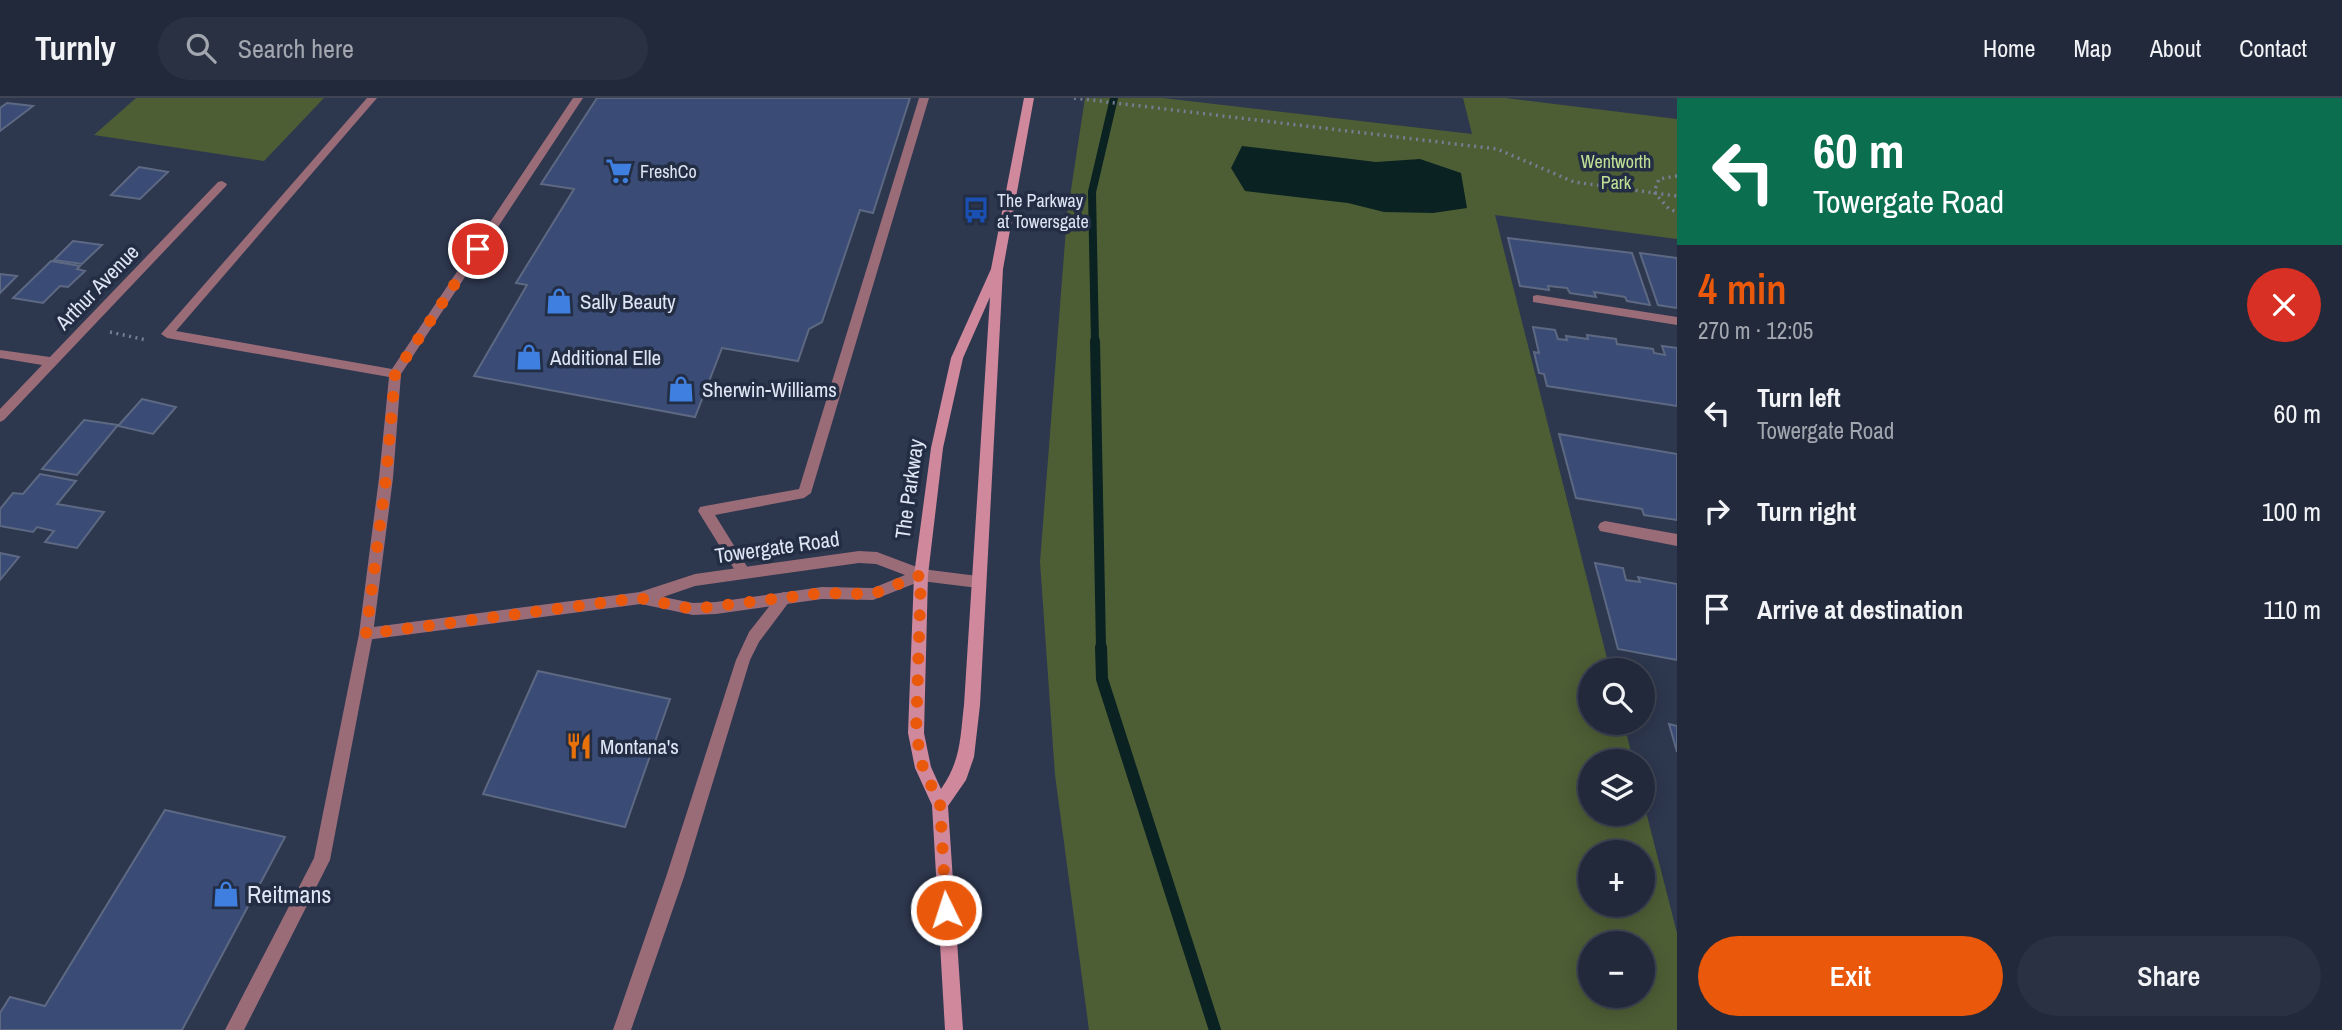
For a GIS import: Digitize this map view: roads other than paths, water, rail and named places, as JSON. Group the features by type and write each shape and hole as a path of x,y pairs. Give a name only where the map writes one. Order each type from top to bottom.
{"main road":[{"name":"The Parkway","path":"940,804 960,775 966,757 972,705 997,270 1029,98"},
{"name":"The Parkway","path":"954,1030 940,804 923,768 916,733 921,575 935,460 957,358 997,270"}],"street":[{"path":"372,98 167,334 395,374"},
{"path":"234,1030 322,860 366,634 386,478 395,374 578,98"},
{"path":"744,573 705,511 804,493 924,98"},
{"name":"Arthur Avenue","path":"0,417 222,184"},
{"path":"1537,299 1677,321"},
{"path":"0,354 52,362"},
{"path":"1605,527 1677,540"},
{"name":"Towergate Road","path":"366,634 639,598 695,580 859,556 877,558 921,575 978,582"},
{"name":"Towergate Road","path":"639,598 693,609 822,593 873,594 921,575"},
{"path":"622,1030 675,877 743,660 754,637 784,598"}],"waterway":[{"path":"1095,343 1092,192 1114,98"},
{"path":"1095,341 1101,648"},
{"path":"1101,647 1102,679 1215,1030"}],"place":[{"name":"FreshCo","path":"619,171"},
{"name":"The Parkway at Towersgate","path":"976,210"},
{"name":"Sally Beauty","path":"559,301"},
{"name":"Additional Elle","path":"529,357"},
{"name":"Sherwin-Williams","path":"681,389"},
{"name":"Montana's","path":"579,746"},
{"name":"Reitmans","path":"226,894"}],"park label":[{"name":"Wentworth Park","path":"1616,171"}]}
